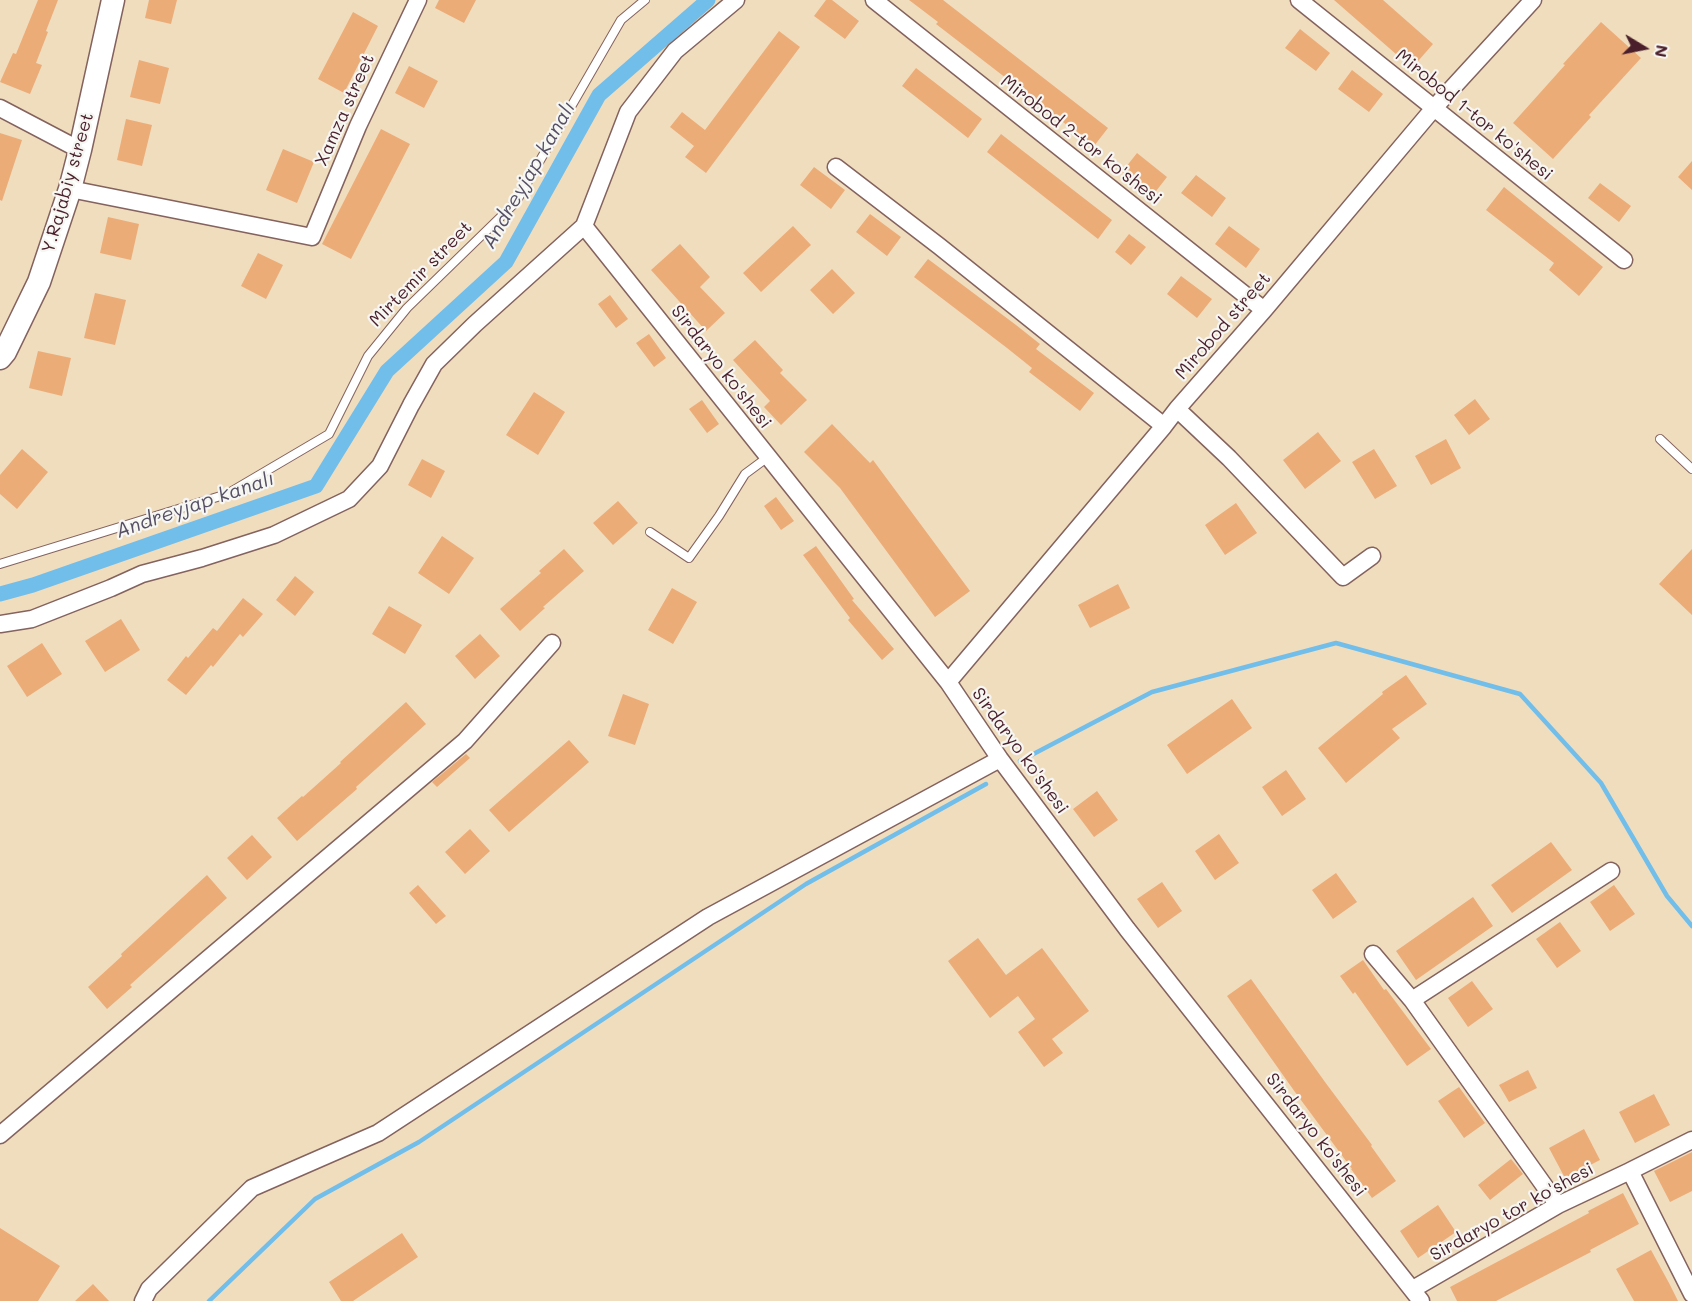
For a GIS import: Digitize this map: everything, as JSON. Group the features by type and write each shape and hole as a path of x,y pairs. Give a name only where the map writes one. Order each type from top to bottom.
{"street":[{"name":"Y.Rajabiy street","path":"0,358 39,282 70,189 113,0"},
{"name":"Xamza street","path":"70,189 312,237 358,126 418,0"},
{"path":"0,624 32,619 142,574 274,535 349,499 380,466 434,364 584,226 628,112 675,51 736,0"},
{"name":"Mirobod 2-tor ko'shesi","path":"874,0 1264,310"},
{"name":"Mirobod 1-tor ko'shesi","path":"1299,0 1624,260"},
{"name":"Mirobod street","path":"948,682 1434,108 1533,0"},
{"path":"0,108 80,150"},
{"path":"836,167 1164,426"},
{"name":"Sirdaryo ko'shesi","path":"584,226 948,682 1000,759 1127,929 1417,1295"},
{"path":"1177,409 1228,458 1343,577 1372,556"},
{"path":"0,1135 465,741 552,643"},
{"path":"143,1301 150,1289 252,1188 378,1133 708,917 1000,759"},
{"path":"1412,1000 1611,872"},
{"path":"1373,954 1412,1000 1558,1205"},
{"name":"Sirdaryo tor ko'shesi","path":"1417,1295 1558,1205 1692,1140"},
{"path":"1630,1171 1692,1294"}],"lane":[{"name":"Mirtemir street","path":"0,564 227,494 329,434 368,356 407,308 516,202 621,20 645,0"},
{"path":"1660,438 1692,470"},
{"path":"650,532 689,558 745,474 768,457"}],"building":[{"path":"38,0 58,0 36,63 42,65 30,94 0,82 13,53 16,54"},
{"path":"149,0 177,0 171,24 145,18"},
{"path":"439,0 476,0 464,23 435,8"},
{"path":"826,0 832,0 859,21 845,39 814,16"},
{"path":"909,0 943,0 1108,128 1094,146 936,24 938,22"},
{"path":"1334,0 1383,0 1433,44 1412,68"},
{"path":"353,12 378,26 344,93 318,79"},
{"path":"1601,22 1641,58 1553,159 1513,123"},
{"path":"1300,29 1330,53 1316,71 1285,48"},
{"path":"779,31 800,47 706,173 685,157 694,146 670,127 682,112 705,130"},
{"path":"139,60 169,68 160,104 130,97"},
{"path":"409,66 438,81 424,108 395,93"},
{"path":"916,68 982,119 968,138 902,86"},
{"path":"1352,70 1383,94 1369,112 1338,89"},
{"path":"126,119 152,125 142,166 117,160"},
{"path":"381,129 410,144 351,259 322,244"},
{"path":"0,133 22,140 2,201 0,200"},
{"path":"1001,134 1112,220 1098,239 987,152"},
{"path":"283,149 314,162 297,203 266,190"},
{"path":"1137,153 1167,177 1153,195 1122,172"},
{"path":"1692,161 1692,190 1678,177"},
{"path":"814,167 845,190 831,209 800,185"},
{"path":"1196,175 1226,198 1212,217 1181,193"},
{"path":"1600,183 1631,206 1619,222 1588,198"},
{"path":"1504,187 1603,267 1579,296 1549,270 1554,263 1486,210"},
{"path":"870,214 901,237 887,256 856,232"},
{"path":"108,217 139,224 131,260 100,253"},
{"path":"793,226 811,245 761,292 743,273"},
{"path":"1229,226 1260,249 1246,268 1215,244"},
{"path":"1129,234 1146,247 1131,265 1115,252"},
{"path":"680,244 710,277 700,287 725,313 706,331 651,270"},
{"path":"258,253 283,265 266,299 241,286"},
{"path":"928,259 1040,344 1036,349 1094,393 1080,411 1029,372 1032,368 914,277"},
{"path":"832,269 855,293 833,314 810,290"},
{"path":"1181,276 1212,299 1197,318 1167,294"},
{"path":"95,293 126,300 115,345 84,338"},
{"path":"610,295 628,319 616,328 598,304"},
{"path":"649,334 666,358 654,367 636,343"},
{"path":"755,340 783,370 780,373 807,400 781,425 764,407 770,401 733,360"},
{"path":"38,351 71,358 62,396 29,388"},
{"path":"534,392 565,412 538,455 506,435"},
{"path":"1475,399 1490,419 1469,435 1454,415"},
{"path":"702,400 719,424 707,433 689,409"},
{"path":"832,424 870,463 873,460 970,591 935,617 840,488 804,452"},
{"path":"1318,432 1341,461 1305,489 1283,460"},
{"path":"1446,439 1461,468 1431,485 1415,456"},
{"path":"22,449 48,472 17,509 0,494 0,475"},
{"path":"1374,449 1397,486 1375,499 1352,462"},
{"path":"422,459 445,471 431,498 408,485"},
{"path":"776,497 794,521 781,530 764,506"},
{"path":"618,501 638,523 613,545 593,523"},
{"path":"1236,503 1257,533 1225,555 1205,525"},
{"path":"442,536 474,558 449,594 418,573"},
{"path":"816,546 854,599 852,600 894,649 882,660 848,620 850,618 803,555"},
{"path":"564,549 584,571 520,631 500,609"},
{"path":"1692,549 1692,615 1659,584"},
{"path":"295,576 314,592 295,616 276,600"},
{"path":"1118,584 1130,608 1090,628 1078,605"},
{"path":"672,588 697,602 673,644 648,630"},
{"path":"243,598 263,614 243,637 240,634 186,695 167,680 213,628 217,631"},
{"path":"389,606 422,625 405,654 372,634"},
{"path":"121,619 140,650 105,672 85,641"},
{"path":"480,634 500,656 475,679 455,656"},
{"path":"42,643 62,674 27,697 7,666"},
{"path":"1406,675 1427,704 1392,729 1400,738 1346,783 1318,748 1383,694 1382,692"},
{"path":"623,694 649,704 635,745 608,736"},
{"path":"1232,699 1252,728 1187,774 1167,745"},
{"path":"406,702 426,724 297,841 277,818 341,763"},
{"path":"569,740 589,762 509,832 489,810"},
{"path":"466,754 470,758 437,787 432,782"},
{"path":"1286,770 1306,799 1282,816 1262,787"},
{"path":"1097,791 1118,820 1094,837 1073,809"},
{"path":"470,829 490,851 465,874 445,852"},
{"path":"1219,834 1239,863 1215,880 1195,851"},
{"path":"252,835 272,857 247,880 227,858"},
{"path":"1551,842 1572,870 1512,913 1491,885"},
{"path":"1336,873 1357,902 1333,919 1312,890"},
{"path":"207,875 227,898 130,985 132,987 107,1009 88,987"},
{"path":"1162,882 1182,911 1158,928 1137,899"},
{"path":"418,885 446,916 436,924 409,893"},
{"path":"1614,885 1635,914 1610,931 1590,902"},
{"path":"1473,897 1493,926 1416,980 1396,951"},
{"path":"1560,922 1581,951 1557,968 1536,939"},
{"path":"978,938 1006,975 1042,948 1089,1011 1052,1039 1063,1053 1044,1067 1018,1032 1035,1019 1018,996 990,1018 948,961"},
{"path":"1363,960 1431,1049 1407,1066 1355,992 1353,994 1340,976"},
{"path":"1251,979 1396,1181 1372,1198 1227,996"},
{"path":"1472,981 1493,1009 1468,1027 1448,998"},
{"path":"1528,1070 1537,1088 1509,1102 1499,1085"},
{"path":"1459,1087 1485,1123 1464,1138 1438,1101"},
{"path":"1654,1094 1670,1125 1635,1143 1619,1112"},
{"path":"1584,1129 1600,1160 1565,1178 1549,1148"},
{"path":"1692,1152 1692,1191 1670,1202 1654,1171"},
{"path":"1511,1159 1523,1174 1490,1200 1478,1185"},
{"path":"1623,1193 1639,1224 1590,1250 1591,1252 1496,1301 1457,1301 1450,1287"},
{"path":"1438,1205 1456,1232 1418,1258 1400,1231"},
{"path":"0,1228 60,1266 38,1301 0,1301"},
{"path":"402,1233 418,1257 353,1301 341,1301 329,1282"},
{"path":"1651,1250 1678,1301 1634,1301 1616,1269"},
{"path":"93,1284 109,1301 75,1301"}],"waterway":[{"name":"Andreyjap kanalı","path":"0,594 33,585 316,486 387,371 506,262 599,95 708,0"},
{"path":"1020,761 1152,692 1336,643 1520,694 1601,783 1667,896 1692,926"},
{"path":"209,1301 315,1199 419,1142 806,884 986,784"}]}
